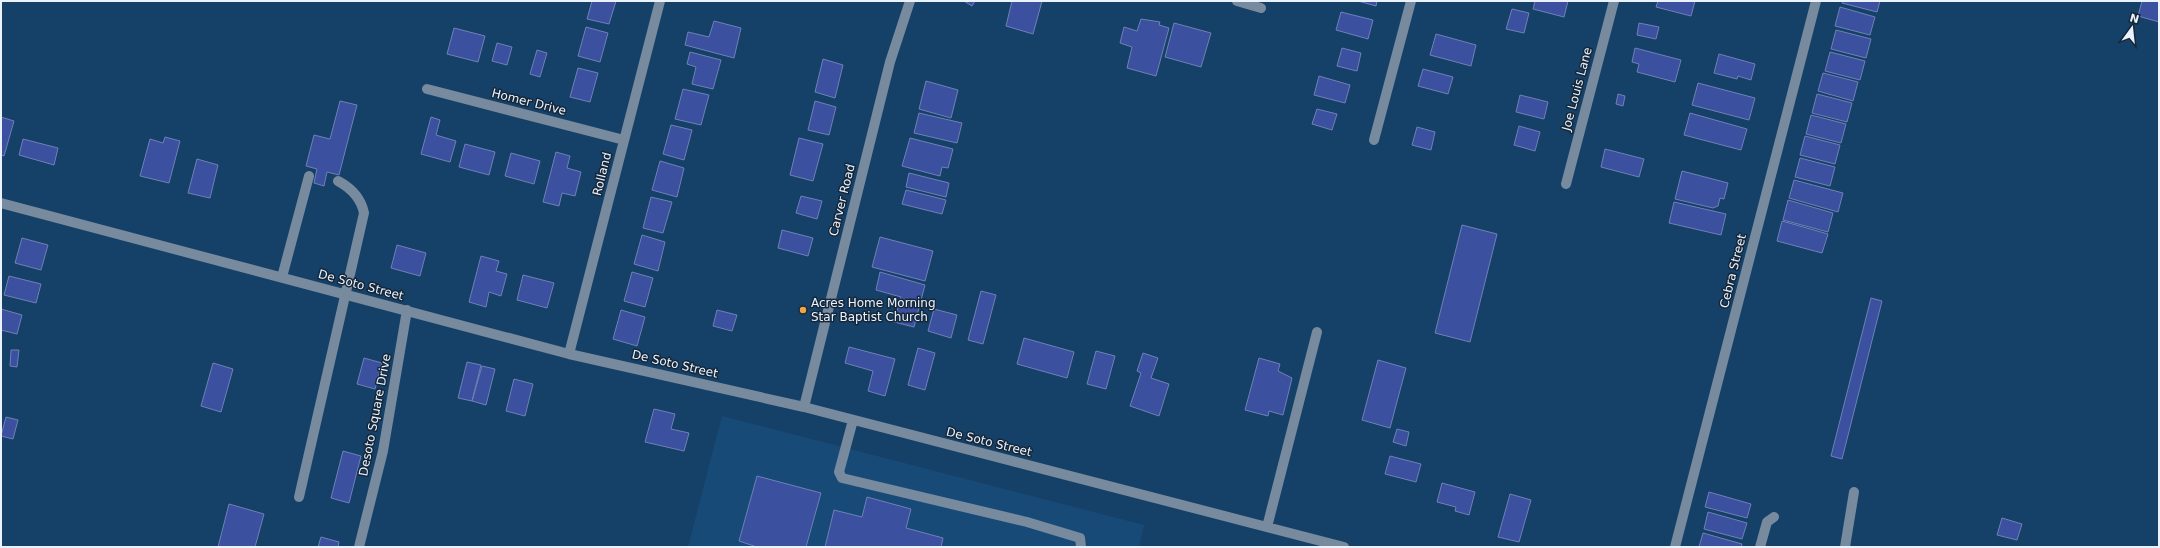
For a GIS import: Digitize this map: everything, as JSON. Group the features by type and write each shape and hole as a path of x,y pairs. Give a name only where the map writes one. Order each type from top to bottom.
{"street":[{"name":"Rolland","path":"569,354 660,1"},
{"name":"Carver Road","path":"804,407 890,62 910,1"},
{"path":"1237,1 1261,8"},
{"path":"1374,140 1411,1"},
{"name":"Joe Louis Lane","path":"1566,184 1614,1"},
{"name":"Cebra Street","path":"1675,547 1816,1"},
{"name":"Homer Drive","path":"426,89 624,140"},
{"path":"282,277 309,176"},
{"path":"299,497 347,294 364,213 359,200 352,190 338,181"},
{"name":"De Soto Street","path":"1,203 569,354 804,407 1344,547"},
{"name":"Desoto Square Drive","path":"359,547 383,451 406,310"},
{"path":"1267,527 1317,332"},
{"path":"852,420 839,472 842,478 1027,522 1080,538 1081,547"},
{"path":"1845,547 1854,492"},
{"path":"1760,547 1767,522 1774,517"}],"shaded area":[{"path":"722,416 1144,525 1139,547 688,547"}],"building":[{"path":"592,1 616,1 609,24 587,19"},
{"path":"964,1 975,1 972,6"},
{"path":"1012,1 1042,1 1033,34 1006,26"},
{"path":"1358,1 1377,1 1376,6"},
{"path":"1535,1 1568,1 1564,17 1533,9"},
{"path":"1658,1 1695,1 1691,16 1656,7"},
{"path":"1843,1 1880,1 1877,12 1842,3"},
{"path":"2142,1 2159,1 2159,22 2138,16"},
{"path":"1840,7 1875,17 1870,35 1835,26"},
{"path":"1512,9 1529,13 1524,33 1506,29"},
{"path":"1341,12 1373,20 1368,39 1336,30"},
{"path":"1141,19 1160,22 1159,25 1169,28 1156,76 1127,68 1132,47 1120,43 1124,27 1137,31"},
{"path":"714,21 741,28 734,58 685,45 688,32 709,37"},
{"path":"1174,23 1211,33 1201,67 1165,57"},
{"path":"1639,23 1659,27 1656,39 1637,35"},
{"path":"586,27 608,33 600,62 578,56"},
{"path":"454,28 485,36 478,62 447,54"},
{"path":"1836,30 1871,39 1866,58 1831,49"},
{"path":"1436,34 1476,45 1471,66 1430,55"},
{"path":"497,43 512,47 507,65 492,61"},
{"path":"1342,48 1361,53 1357,71 1337,66"},
{"path":"1635,48 1681,60 1675,82 1637,72 1639,64 1632,62"},
{"path":"537,50 547,53 540,77 530,74"},
{"path":"690,52 721,60 713,89 692,84 696,67 687,64"},
{"path":"1830,52 1865,61 1860,80 1825,71"},
{"path":"1719,54 1755,64 1751,80 1738,76 1737,79 1714,73"},
{"path":"823,59 843,65 835,98 815,92"},
{"path":"578,68 598,73 590,102 570,97"},
{"path":"1423,69 1453,77 1448,94 1418,86"},
{"path":"1823,73 1858,82 1853,101 1818,91"},
{"path":"1319,76 1350,85 1345,103 1314,95"},
{"path":"926,81 958,90 951,118 919,109"},
{"path":"1698,83 1755,98 1749,120 1692,105"},
{"path":"683,89 709,95 701,125 675,119"},
{"path":"1618,94 1625,96 1623,106 1616,104"},
{"path":"1817,94 1852,103 1847,122 1812,113"},
{"path":"1520,95 1548,102 1544,119 1516,112"},
{"path":"340,101 357,105 339,175 327,172 324,186 314,183 317,169 306,166 314,135 330,139"},
{"path":"815,101 836,107 829,135 808,130"},
{"path":"1317,109 1337,114 1332,130 1312,124"},
{"path":"919,113 962,123 957,143 914,133"},
{"path":"1690,113 1747,129 1741,150 1684,135"},
{"path":"1811,115 1846,124 1841,143 1806,134"},
{"path":"1,117 14,121 4,156 1,155"},
{"path":"431,117 440,120 436,135 456,141 450,162 421,154"},
{"path":"671,125 692,130 684,160 663,154"},
{"path":"1519,126 1540,132 1535,151 1514,145"},
{"path":"1417,127 1435,132 1431,150 1412,145"},
{"path":"1805,136 1840,145 1835,164 1800,155"},
{"path":"165,137 180,141 169,183 140,176 150,139 163,143"},
{"path":"799,138 823,144 813,181 790,175"},
{"path":"910,138 953,149 948,168 942,167 940,176 902,166"},
{"path":"23,139 58,148 54,165 19,155"},
{"path":"465,144 495,152 489,175 459,167"},
{"path":"1605,149 1644,159 1639,177 1601,167"},
{"path":"556,152 570,156 567,168 581,172 575,196 562,193 559,206 543,202"},
{"path":"511,153 540,161 534,184 505,176"},
{"path":"1800,158 1835,167 1830,186 1795,177"},
{"path":"197,159 218,165 210,198 188,193"},
{"path":"660,161 684,168 677,197 652,190"},
{"path":"1682,171 1728,183 1724,199 1720,198 1718,206 1713,208 1675,199"},
{"path":"909,173 949,183 946,197 906,187"},
{"path":"1794,180 1843,193 1838,212 1789,198"},
{"path":"906,190 946,200 942,214 902,204"},
{"path":"801,196 822,201 817,219 796,213"},
{"path":"651,197 672,202 663,233 643,228"},
{"path":"1788,200 1833,213 1828,232 1783,220"},
{"path":"1674,202 1726,214 1721,235 1669,223"},
{"path":"1782,221 1828,234 1822,253 1777,241"},
{"path":"1462,225 1497,234 1470,342 1435,333"},
{"path":"782,230 813,238 808,256 778,248"},
{"path":"642,235 665,242 658,271 634,264"},
{"path":"880,237 933,251 925,281 872,267"},
{"path":"22,238 48,245 41,270 15,263"},
{"path":"397,245 426,253 420,276 391,268"},
{"path":"481,256 499,261 496,271 507,274 501,296 489,292 486,307 469,302"},
{"path":"632,272 653,278 645,307 624,301"},
{"path":"880,272 925,285 914,327 894,322 901,297 876,290"},
{"path":"523,275 554,283 547,308 517,300"},
{"path":"9,276 41,284 36,303 4,295"},
{"path":"981,291 996,295 983,344 968,340"},
{"path":"1871,298 1882,301 1842,459 1831,456"},
{"path":"1,309 22,315 17,334 1,330"},
{"path":"934,309 957,315 951,338 928,331"},
{"path":"621,310 645,317 637,346 613,339"},
{"path":"717,310 737,315 732,331 713,326"},
{"path":"1024,338 1074,352 1067,378 1017,364"},
{"path":"849,347 895,359 885,396 868,391 873,371 845,363"},
{"path":"918,348 935,353 925,390 908,385"},
{"path":"11,350 19,350 17,367 10,366"},
{"path":"1096,351 1115,356 1106,389 1087,384"},
{"path":"1143,353 1158,358 1151,378 1169,384 1159,416 1130,406 1141,373 1137,371"},
{"path":"364,358 382,363 375,389 357,384"},
{"path":"1259,358 1280,364 1278,371 1292,378 1283,415 1269,411 1268,416 1245,410"},
{"path":"1378,360 1406,368 1390,428 1362,420"},
{"path":"467,362 481,365 472,401 458,398"},
{"path":"213,363 233,369 221,412 201,406"},
{"path":"482,366 495,369 486,405 472,401"},
{"path":"514,379 533,384 525,416 506,411"},
{"path":"654,409 675,414 671,429 689,433 684,451 645,442"},
{"path":"6,417 18,420 13,439 1,436"},
{"path":"1397,429 1409,432 1406,446 1393,442"},
{"path":"343,451 361,456 349,503 331,498"},
{"path":"1390,456 1421,464 1416,482 1385,474"},
{"path":"757,476 821,493 806,547 757,547 739,541"},
{"path":"1442,483 1475,492 1469,515 1455,511 1456,507 1437,502"},
{"path":"1709,492 1751,504 1747,518 1705,507"},
{"path":"1510,494 1531,500 1519,542 1498,537"},
{"path":"867,497 911,509 906,528 943,538 941,547 825,547 834,510 862,517"},
{"path":"229,504 264,514 255,547 218,547"},
{"path":"1708,512 1747,523 1742,539 1704,529"},
{"path":"2002,518 2022,524 2017,540 1997,535"},
{"path":"1703,533 1742,544 1741,547 1699,547"},
{"path":"321,537 339,542 338,547 318,547"}],"place":[{"name":"Acres Home Morning Star Baptist Church","path":"803,310"}]}
